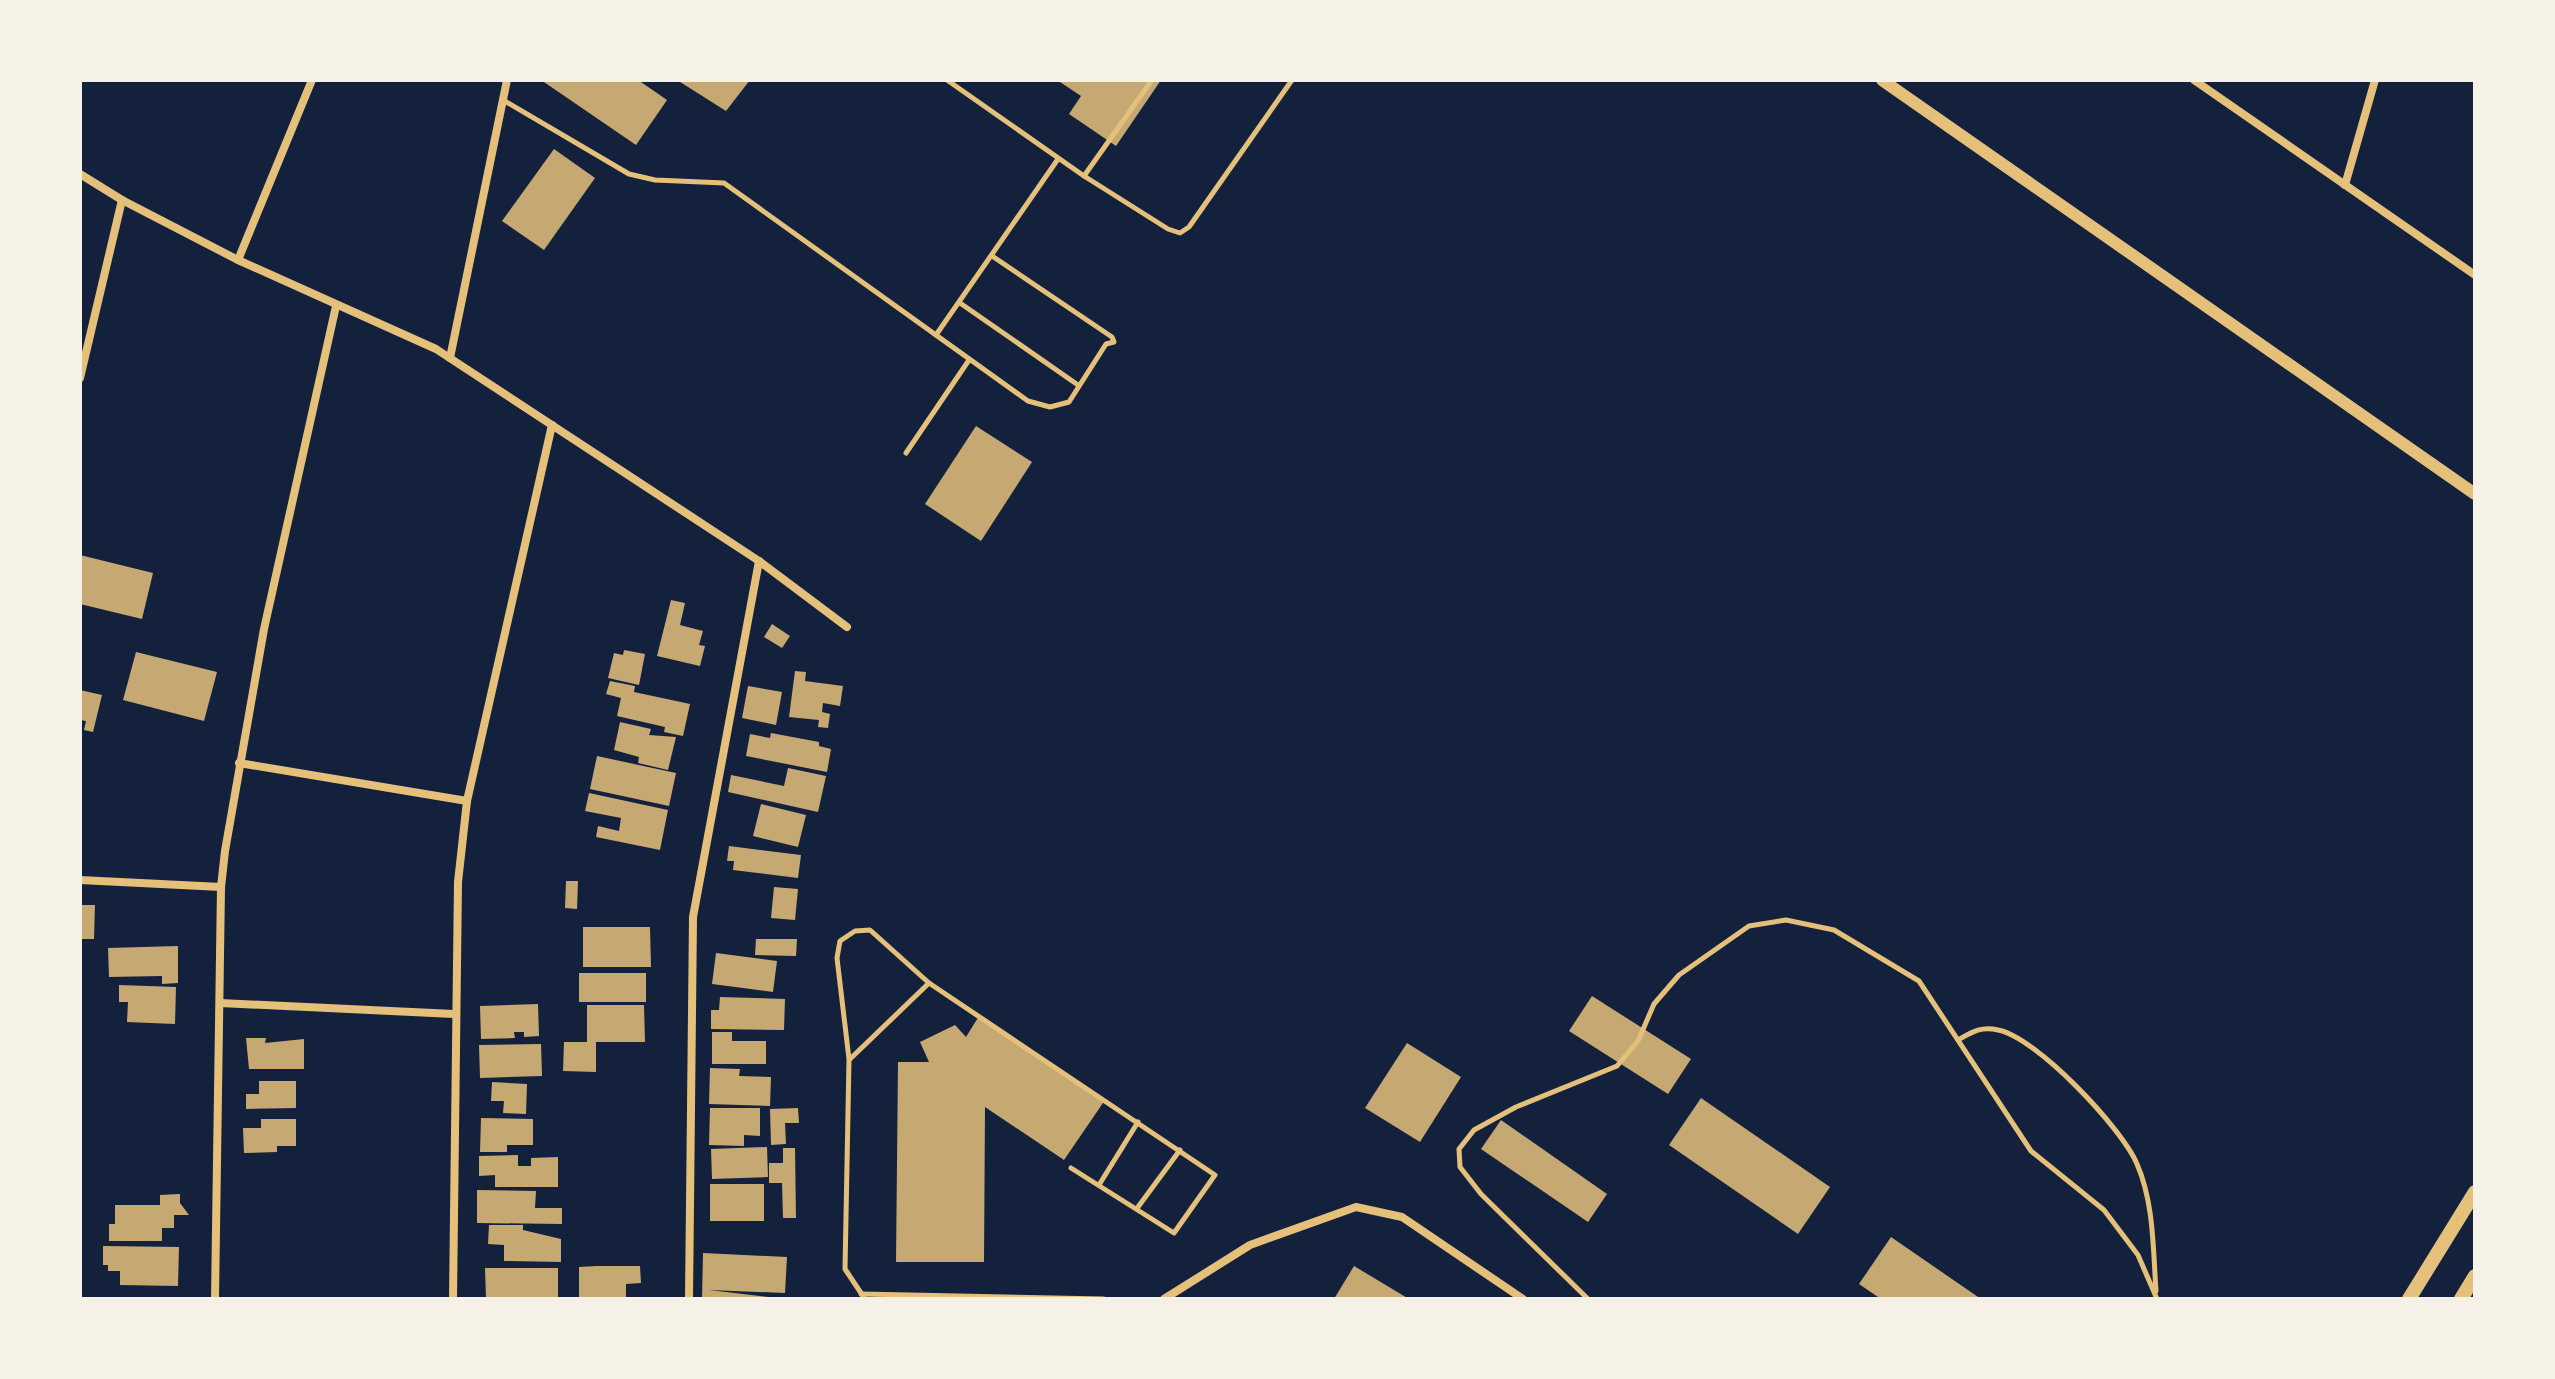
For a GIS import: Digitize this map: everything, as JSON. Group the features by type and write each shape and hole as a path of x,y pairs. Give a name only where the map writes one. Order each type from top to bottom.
{"main road":[{"path":"2409,1299 2475,1192"},
{"path":"2461,1299 2475,1276"}],"street":[{"path":"238,260 312,80"},
{"path":"450,358 507,80"},
{"path":"1882,80 2475,494"},
{"path":"2194,80 2475,275"},
{"path":"2345,185 2375,80"},
{"path":"80,174 122,200 238,260 450,358 759,561 847,627"},
{"path":"80,378 122,200"},
{"path":"215,1299 221,887 239,763 264,629 336,306"},
{"path":"453,1299 454,1014 458,882 467,801 552,425"},
{"path":"689,1299 693,917 759,561"},
{"path":"239,763 467,801"},
{"path":"80,880 221,887"},
{"path":"220,1003 454,1014"},
{"path":"1164,1299 1250,1245 1356,1207 1402,1217 1523,1299"}],"lane":[{"path":"947,80 1058,159 1168,229 1180,233 1189,227 1292,80"},
{"path":"1084,176 1152,80"},
{"path":"503,100 629,174 655,180 724,183 1028,401 1050,407 1069,402 1106,344 1114,342 1112,337 992,256"},
{"path":"936,335 1058,159"},
{"path":"960,303 1078,385"},
{"path":"906,453 969,360"},
{"path":"1588,1299 1481,1194 1460,1167 1459,1149 1474,1130 1498,1117 1617,1066 1638,1041 1654,1004 1679,975 1749,926 1786,920 1834,930 1919,981 2031,1151 2104,1210 2138,1255 2157,1298"},
{"path":"1071,1168 1138,1207 1174,1233 1215,1175 929,983 870,930 855,931 840,941 837,958 849,1060 845,1269 861,1297 1104,1299"},
{"path":"849,1060 929,983"},
{"path":"1958,1040 1981,1028 2002,1030 2053,1063 2118,1133 2137,1163 2148,1201 2157,1298"},
{"path":"1098,1185 1138,1122"},
{"path":"1138,1207 1180,1150"}],"building":[{"path":"541,80 638,80 667,100 636,145"},
{"path":"677,80 750,80 726,111"},
{"path":"1057,80 1161,80 1116,146 1069,114 1081,96"},
{"path":"554,149 595,178 544,250 502,221"},
{"path":"976,426 1032,462 981,541 925,504"},
{"path":"80,555 153,573 142,619 80,604"},
{"path":"671,600 685,603 680,625 703,631 699,645 705,646 700,666 657,656"},
{"path":"772,624 790,636 782,648 764,637"},
{"path":"624,650 645,654 639,685 608,678 614,653 623,655"},
{"path":"136,652 217,672 204,721 123,700"},
{"path":"795,671 806,672 805,681 843,686 840,706 823,703 822,712 830,714 828,728 818,727 819,720 789,717"},
{"path":"610,681 635,686 634,692 690,704 683,736 664,732 665,727 617,716 621,698 606,694"},
{"path":"748,686 782,692 776,725 742,718"},
{"path":"80,690 102,695 93,732 84,730 86,721 80,720"},
{"path":"620,722 651,729 649,735 676,737 668,770 638,763 639,757 614,750"},
{"path":"771,733 819,742 819,746 831,749 827,772 746,756 750,734 770,738"},
{"path":"597,756 676,773 669,806 590,789"},
{"path":"788,768 826,776 818,812 728,792 731,775 784,786"},
{"path":"589,793 668,810 660,850 596,837 598,826 619,831 621,818 585,811"},
{"path":"761,804 806,815 798,847 753,836"},
{"path":"729,846 801,855 798,878 733,870 734,861 727,861"},
{"path":"566,881 578,881 577,909 565,908"},
{"path":"774,887 798,889 795,920 771,918"},
{"path":"80,905 95,905 94,939 80,939"},
{"path":"583,927 650,927 651,967 583,967"},
{"path":"756,939 797,939 796,956 755,955"},
{"path":"178,946 178,983 162,984 162,976 109,977 108,948"},
{"path":"716,953 777,961 773,992 712,984"},
{"path":"579,973 646,973 646,1002 579,1002"},
{"path":"119,985 176,987 175,1024 127,1022 128,1002 119,1002"},
{"path":"1592,996 1691,1059 1668,1094 1569,1031"},
{"path":"720,997 785,999 784,1030 711,1029 711,1010 719,1010"},
{"path":"538,1004 539,1036 524,1037 524,1032 514,1032 515,1038 481,1039 480,1006"},
{"path":"587,1005 644,1005 645,1042 596,1042 596,1072 563,1071 564,1042 587,1042"},
{"path":"979,1016 1105,1100 1064,1160 985,1107 984,1262 896,1262 898,1062 929,1062 920,1042 955,1025 966,1037"},
{"path":"712,1032 732,1032 732,1041 766,1041 766,1064 712,1064"},
{"path":"246,1038 266,1038 265,1043 304,1039 304,1069 249,1069"},
{"path":"1407,1043 1461,1077 1420,1142 1365,1108"},
{"path":"541,1044 542,1076 480,1078 479,1045"},
{"path":"710,1068 740,1069 739,1076 771,1077 770,1106 709,1104"},
{"path":"259,1081 296,1081 296,1108 246,1109 246,1094 259,1094"},
{"path":"492,1082 527,1084 526,1114 503,1113 504,1101 491,1101"},
{"path":"1701,1098 1830,1187 1798,1234 1669,1145"},
{"path":"710,1108 760,1108 760,1136 744,1135 744,1146 709,1145"},
{"path":"798,1108 799,1123 785,1123 786,1144 771,1145 770,1109"},
{"path":"481,1118 533,1119 533,1145 507,1145 507,1152 480,1152"},
{"path":"261,1119 296,1119 296,1146 277,1146 277,1152 244,1153 243,1128 261,1128"},
{"path":"1501,1120 1607,1194 1588,1222 1481,1149"},
{"path":"767,1147 768,1177 712,1179 711,1149"},
{"path":"783,1148 795,1148 796,1218 783,1218 782,1183 769,1183 769,1163 783,1163"},
{"path":"518,1155 518,1166 531,1166 531,1158 558,1157 558,1187 495,1187 495,1175 479,1176 479,1156"},
{"path":"710,1184 764,1184 764,1221 710,1221"},
{"path":"477,1190 536,1191 535,1208 562,1208 562,1224 477,1223"},
{"path":"180,1194 180,1203 189,1215 174,1215 174,1228 162,1228 162,1241 109,1241 109,1224 115,1224 115,1205 160,1205 160,1195"},
{"path":"489,1225 523,1225 523,1230 561,1239 561,1262 504,1261 504,1245 488,1244"},
{"path":"1891,1237 1981,1299 1881,1299 1859,1284"},
{"path":"103,1246 179,1247 178,1286 120,1285 120,1271 108,1271 108,1265 103,1265"},
{"path":"703,1253 787,1257 785,1293 709,1290 784,1299 702,1299"},
{"path":"640,1266 641,1283 626,1284 626,1299 579,1299 579,1267"},
{"path":"1354,1266 1409,1299 1334,1299"},
{"path":"485,1268 558,1268 558,1299 486,1299"}]}
